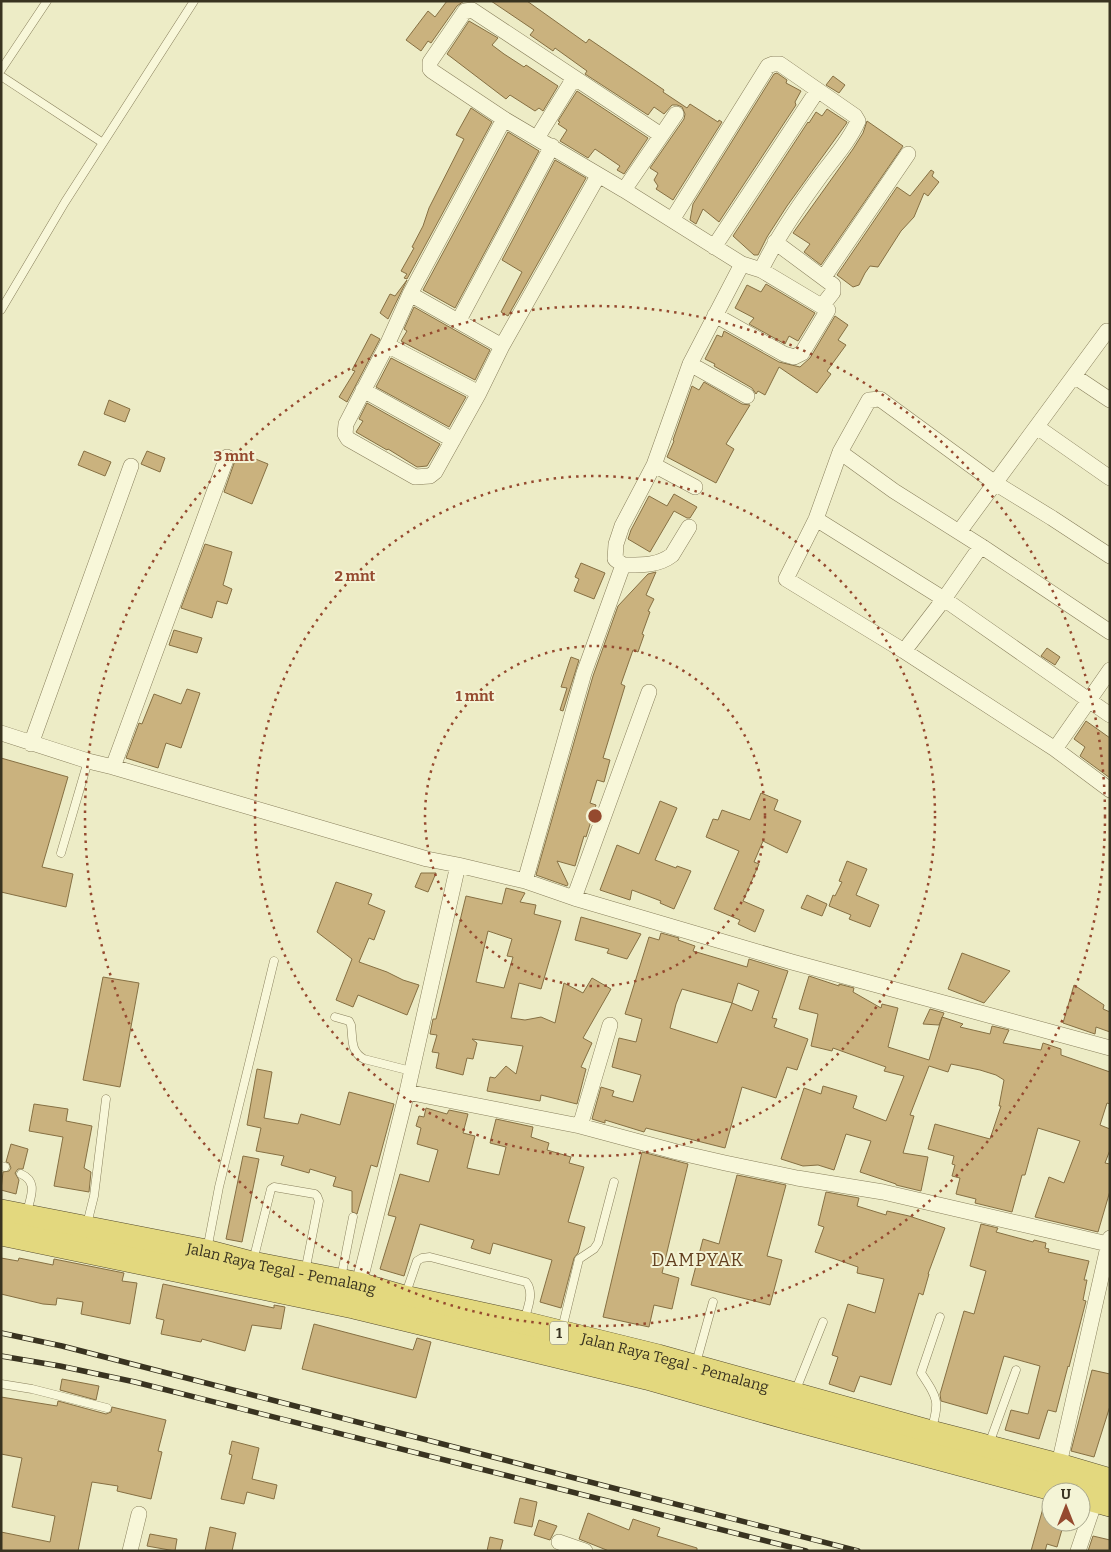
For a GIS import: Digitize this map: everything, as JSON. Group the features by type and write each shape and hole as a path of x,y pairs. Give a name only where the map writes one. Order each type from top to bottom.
{"highway":[{"name":"Jalan Raya Tegal - Pemalang","path":"1,1212 19,1228 345,1293 647,1376 931,1433 988,1448 1060,1482"},
{"name":"Jalan Raya Tegal - Pemalang","path":"19,1228 86,1229 206,1252 252,1264 305,1274 345,1293 404,1298 524,1324 695,1368 791,1406 1060,1482"}],"street":[{"path":"661,135 478,12 472,10 465,11 430,62 430,69 504,119 552,146 742,264 761,270 828,309 828,312 802,353 794,357 784,354 715,315"},
{"path":"672,220 770,64 780,64 855,116 858,121 848,138 794,212 775,242 761,270"},
{"path":"537,138 574,78"},
{"path":"714,247 817,91"},
{"path":"624,190 676,114"},
{"path":"504,119 410,294 387,345 346,424 345,434 348,439 415,477 430,476 435,472 479,393 502,346 598,176"},
{"path":"458,320 552,146"},
{"path":"824,278 908,154"},
{"path":"775,242 833,285 833,292 822,306"},
{"path":"689,527 668,559 658,563 622,565 615,559 616,544 628,512 654,465 690,364 742,264"},
{"path":"410,294 502,346"},
{"path":"959,532 1107,331 1110,333"},
{"path":"387,345 479,393"},
{"path":"690,364 747,396"},
{"path":"1074,376 1110,400"},
{"path":"363,390 453,440"},
{"path":"1110,556 996,483 880,399 869,400 840,452 816,519 786,579 904,651 1055,749 1110,790"},
{"path":"1037,427 1110,478"},
{"path":"840,452 894,490 1110,632"},
{"path":"113,767 227,457"},
{"path":"654,465 695,488"},
{"path":"31,744 131,466"},
{"path":"816,519 944,599 1110,715"},
{"path":"904,651 944,599 981,546"},
{"path":"524,881 584,672 622,565"},
{"path":"1055,749 1110,670"},
{"path":"574,898 649,692"},
{"path":"1,733 88,761 426,859 524,881 574,898 792,962 1110,1048"},
{"path":"345,1293 407,1092 458,865"},
{"path":"580,1126 610,1026"},
{"path":"407,1092 580,1126 715,1161 797,1178 883,1192 1109,1241 1060,1482"},
{"path":"1078,1551 1100,1492"},
{"path":"130,1551 139,1514"},
{"path":"559,1542 585,1551"}],"lane":[{"path":"1,70 47,1"},
{"path":"1,310 65,202 194,1"},
{"path":"1,76 103,143"},
{"path":"61,853 88,761"},
{"path":"206,1252 219,1187 274,961"},
{"path":"335,1016 351,1024 354,1051 357,1056 411,1071"},
{"path":"86,1229 94,1196 106,1099"},
{"path":"19,1228 33,1186 28,1177 21,1174"},
{"path":"561,1334 579,1259 594,1249 598,1243 614,1182"},
{"path":"252,1264 270,1189 274,1186 315,1194 319,1201 305,1274"},
{"path":"345,1293 353,1217"},
{"path":"404,1298 417,1261 430,1257 526,1282 530,1286 530,1293 524,1324"},
{"path":"695,1368 713,1302"},
{"path":"931,1433 938,1411 937,1404 931,1387 921,1374 940,1317"},
{"path":"791,1406 823,1322"},
{"path":"988,1448 1016,1370"},
{"path":"1,1384 32,1389 107,1408"}],"building":[{"path":"447,1 464,1 457,6 431,43 428,41 421,51 406,40 428,11 435,17"},
{"path":"491,1 527,1 586,43 589,39 687,108 690,104 718,122 719,120 722,122 673,200 656,189 658,186 654,180 658,173 650,168 684,119 685,114 682,107 672,105 664,114 654,107 648,115 585,74 587,71 555,48 553,51 530,35 534,30"},
{"path":"469,21 498,38 492,45 504,54 524,67 526,65 558,86 543,111 539,108 535,111 510,95 506,99 447,54"},
{"path":"777,73 787,80 786,83 801,91 795,102 796,105 719,222 703,209 696,224 690,220 693,204 774,74"},
{"path":"833,76 845,85 839,93 826,85"},
{"path":"577,91 648,138 624,174 617,170 620,166 595,149 588,158 560,141 567,130 558,124 560,122 558,121"},
{"path":"471,108 492,122 407,279 404,278 407,274 401,271 414,248 412,247 423,226 429,208 464,139 456,135"},
{"path":"827,109 847,122 787,206 758,255 754,255 733,236 808,122 816,112 822,116"},
{"path":"867,121 903,146 821,265 804,252 810,244 793,233 853,149 863,133"},
{"path":"508,132 539,151 455,308 423,290"},
{"path":"555,160 586,178 508,316 501,312 522,272 502,260"},
{"path":"931,170 934,172 932,176 939,182 928,196 924,193 914,217 901,231 878,267 870,266 859,285 853,287 837,275 897,187 910,196"},
{"path":"407,280 388,319 380,313 390,294 395,296"},
{"path":"766,284 815,313 798,341 789,336 785,344 749,324 754,318 735,308 747,285 761,292"},
{"path":"414,307 490,350 475,380 401,341 407,331 404,329"},
{"path":"835,316 848,325 838,340 846,345 827,371 831,374 817,393 779,367 765,395 758,391 756,394 752,388 705,359 717,335 722,337 724,331 779,362 800,367 810,358"},
{"path":"371,334 380,339 347,402 339,397 355,371 352,370"},
{"path":"391,358 466,397 449,427 376,387"},
{"path":"704,382 742,404 750,405 726,444 734,449 716,483 667,457 692,386 699,390"},
{"path":"109,400 130,409 125,422 104,414"},
{"path":"367,403 440,444 427,466 417,467 356,432 363,421 359,419"},
{"path":"84,451 111,462 105,476 78,465"},
{"path":"147,451 165,458 160,472 141,464"},
{"path":"238,452 268,464 252,504 224,492"},
{"path":"674,494 697,507 690,518 674,511 650,552 628,539 649,496 667,506"},
{"path":"205,544 232,552 223,585 232,589 227,604 217,601 212,618 181,608"},
{"path":"581,563 605,573 594,599 574,591 579,579 575,577"},
{"path":"656,572 646,595 654,599 648,611 650,612 642,634 644,635 638,652 633,650 621,684 625,686 603,758 610,760 604,782 597,780 590,803 596,805 586,837 584,836 575,866 557,861 568,884 567,886 536,875 593,676 618,606 648,574"},
{"path":"174,630 202,638 197,653 169,645"},
{"path":"1047,648 1060,657 1055,665 1041,656"},
{"path":"571,657 579,660 563,711 560,710 567,688 561,687"},
{"path":"187,689 200,693 181,748 166,743 158,768 126,758 139,723 142,724 154,694 181,704"},
{"path":"1086,721 1110,738 1110,778 1080,756 1085,747 1074,739"},
{"path":"1,758 68,777 42,867 73,874 66,907 1,892"},
{"path":"761,793 778,800 774,810 801,821 787,853 763,841 754,862 759,864 743,901 764,910 755,932 738,924 740,920 714,909 739,851 706,837 713,819 718,820 722,810 750,820"},
{"path":"660,801 677,808 655,860 676,868 677,866 691,871 674,909 660,903 661,901 632,890 630,900 600,890 617,845 639,854"},
{"path":"847,861 867,869 856,895 879,905 870,927 849,919 851,915 829,906 833,895 835,896 842,882 839,881"},
{"path":"421,873 436,873 428,892 415,887"},
{"path":"336,882 372,894 368,904 385,911 374,940 369,938 359,962 419,985 407,1015 358,995 353,1007 336,1000 352,959 317,932"},
{"path":"506,888 525,893 520,902 536,905 534,914 561,921 541,989 519,983 511,1018 525,1020 541,1017 555,1023 564,983 583,993 592,978 611,989 583,1038 592,1043 581,1067 586,1069 577,1104 541,1095 540,1101 487,1091 490,1077 495,1078 506,1066 516,1074 523,1046 472,1039 477,1043 473,1059 467,1058 463,1075 436,1068 439,1053 432,1052 437,1035 430,1034 433,1019 436,1019 466,896 502,904","holes":["488,931 512,939 507,956 513,957 504,988 476,982"]},
{"path":"807,895 827,904 822,916 801,908"},
{"path":"581,917 641,934 627,959 607,953 609,949 575,940"},
{"path":"661,933 679,938 678,940 695,946 693,951 747,967 749,959 788,971 772,1018 777,1019 774,1027 808,1039 797,1070 787,1067 776,1098 742,1087 725,1148 646,1128 644,1132 605,1120 605,1123 592,1119 601,1087 614,1091 612,1096 633,1102 641,1075 612,1067 619,1038 636,1042 642,1019 625,1014 649,937 659,940","holes":["738,983 759,991 752,1011 732,1003","682,989 732,1003 717,1043 670,1028"]},
{"path":"962,953 1010,971 984,1003 948,989"},
{"path":"809,976 839,986 839,984 854,988 853,992 881,1008 882,1004 898,1008 888,1047 929,1060 942,1017 963,1024 960,1027 990,1034 992,1026 1009,1030 1003,1043 1041,1050 1043,1043 1061,1049 1061,1055 1110,1072 1110,1104 1107,1103 1100,1125 1110,1129 1110,1150 1105,1163 1110,1164 1110,1191 1098,1232 1035,1217 1049,1177 1064,1183 1080,1141 1038,1128 1012,1212 975,1203 976,1199 956,1194 960,1178 952,1176 955,1165 952,1164 954,1156 928,1149 935,1124 990,1139 1001,1106 999,1106 1004,1080 996,1075 980,1070 951,1064 948,1072 929,1066 910,1115 914,1116 903,1153 928,1157 921,1191 896,1185 860,1172 871,1141 846,1134 834,1170 818,1165 803,1166 781,1159 804,1088 821,1094 823,1086 857,1096 853,1108 886,1121 904,1076 884,1071 886,1067 833,1048 832,1051 811,1046 818,1014 799,1009"},
{"path":"103,977 139,983 120,1087 83,1080"},
{"path":"1074,985 1104,1005 1103,1009 1110,1012 1110,1032 1096,1027 1095,1034 1063,1023"},
{"path":"930,1009 944,1013 939,1025 923,1024"},
{"path":"257,1069 272,1072 264,1118 298,1124 301,1114 340,1125 349,1092 394,1104 377,1167 371,1165 357,1214 352,1212 352,1191 333,1186 336,1177 310,1169 309,1173 281,1165 284,1156 256,1151 261,1128 247,1125"},
{"path":"34,1104 68,1109 66,1121 92,1126 84,1168 91,1172 89,1192 54,1186 63,1137 29,1131"},
{"path":"426,1108 447,1114 449,1110 468,1114 463,1133 475,1136 467,1168 499,1175 506,1147 490,1143 496,1119 533,1127 531,1137 549,1143 547,1150 571,1157 569,1163 584,1167 568,1222 585,1227 578,1253 574,1258 561,1308 540,1302 552,1260 493,1243 490,1254 471,1248 474,1240 420,1224 404,1276 380,1269 396,1217 388,1215 400,1174 429,1182 438,1150 417,1144 421,1128 416,1126 419,1116 424,1117"},
{"path":"11,1144 28,1149 23,1169 18,1169 15,1173 19,1180 16,1194 1,1190 3,1172 9,1171 11,1168 9,1163 6,1162"},
{"path":"642,1152 688,1164 662,1273 679,1278 672,1309 654,1305 649,1327 603,1317"},
{"path":"243,1156 259,1159 242,1242 226,1239"},
{"path":"737,1175 786,1185 767,1256 782,1260 770,1305 691,1285 703,1239 719,1244"},
{"path":"826,1192 859,1198 857,1206 886,1215 887,1211 945,1228 928,1274 923,1295 919,1293 891,1385 860,1376 854,1392 829,1384 838,1357 832,1355 848,1304 875,1313 884,1279 857,1273 858,1267 815,1252 824,1227 818,1225"},
{"path":"981,1224 998,1228 996,1232 1033,1242 1034,1240 1046,1243 1045,1248 1049,1249 1048,1252 1089,1261 1084,1280 1087,1280 1083,1300 1086,1301 1069,1367 1056,1412 1048,1410 1039,1439 1005,1430 1011,1410 1028,1414 1040,1366 1004,1356 987,1414 941,1401 940,1394 964,1311 974,1314 986,1271 970,1266"},
{"path":"1,1258 18,1261 19,1258 53,1265 54,1259 124,1273 122,1281 137,1283 130,1324 81,1314 83,1302 57,1298 56,1305 43,1304 1,1294"},
{"path":"163,1284 274,1308 274,1305 285,1307 281,1329 252,1325 245,1351 202,1339 201,1342 161,1334 164,1320 156,1318"},
{"path":"314,1324 413,1350 417,1338 431,1342 416,1398 302,1369"},
{"path":"1092,1370 1110,1374 1110,1406 1094,1457 1071,1451"},
{"path":"62,1379 99,1386 96,1400 60,1390"},
{"path":"1,1397 57,1406 58,1401 106,1414 111,1412 112,1407 166,1420 158,1451 162,1452 151,1499 117,1491 118,1486 92,1482 78,1551 1,1551 1,1532 50,1542 55,1516 12,1507 22,1458 1,1454"},
{"path":"232,1441 259,1448 252,1479 277,1485 274,1499 247,1492 244,1504 221,1499 232,1455 229,1454"},
{"path":"520,1498 537,1502 532,1527 514,1523"},
{"path":"588,1513 629,1530 633,1519 660,1528 657,1536 697,1548 697,1551 609,1551 579,1539"},
{"path":"1041,1515 1041,1532 1061,1532 1057,1547 1047,1544 1045,1551 1031,1551"},
{"path":"539,1520 557,1526 550,1540 534,1535"},
{"path":"210,1527 236,1533 232,1551 205,1551"},
{"path":"150,1534 177,1539 175,1551 147,1546"},
{"path":"1093,1536 1110,1540 1110,1551 1088,1551"},
{"path":"490,1537 503,1540 500,1551 487,1551"}],"railway":[{"path":"1,1333 62,1346 858,1551"},
{"path":"1,1356 135,1382 806,1551"}],"district":[{"name":"DAMPYAK","path":"698,1260"}]}
